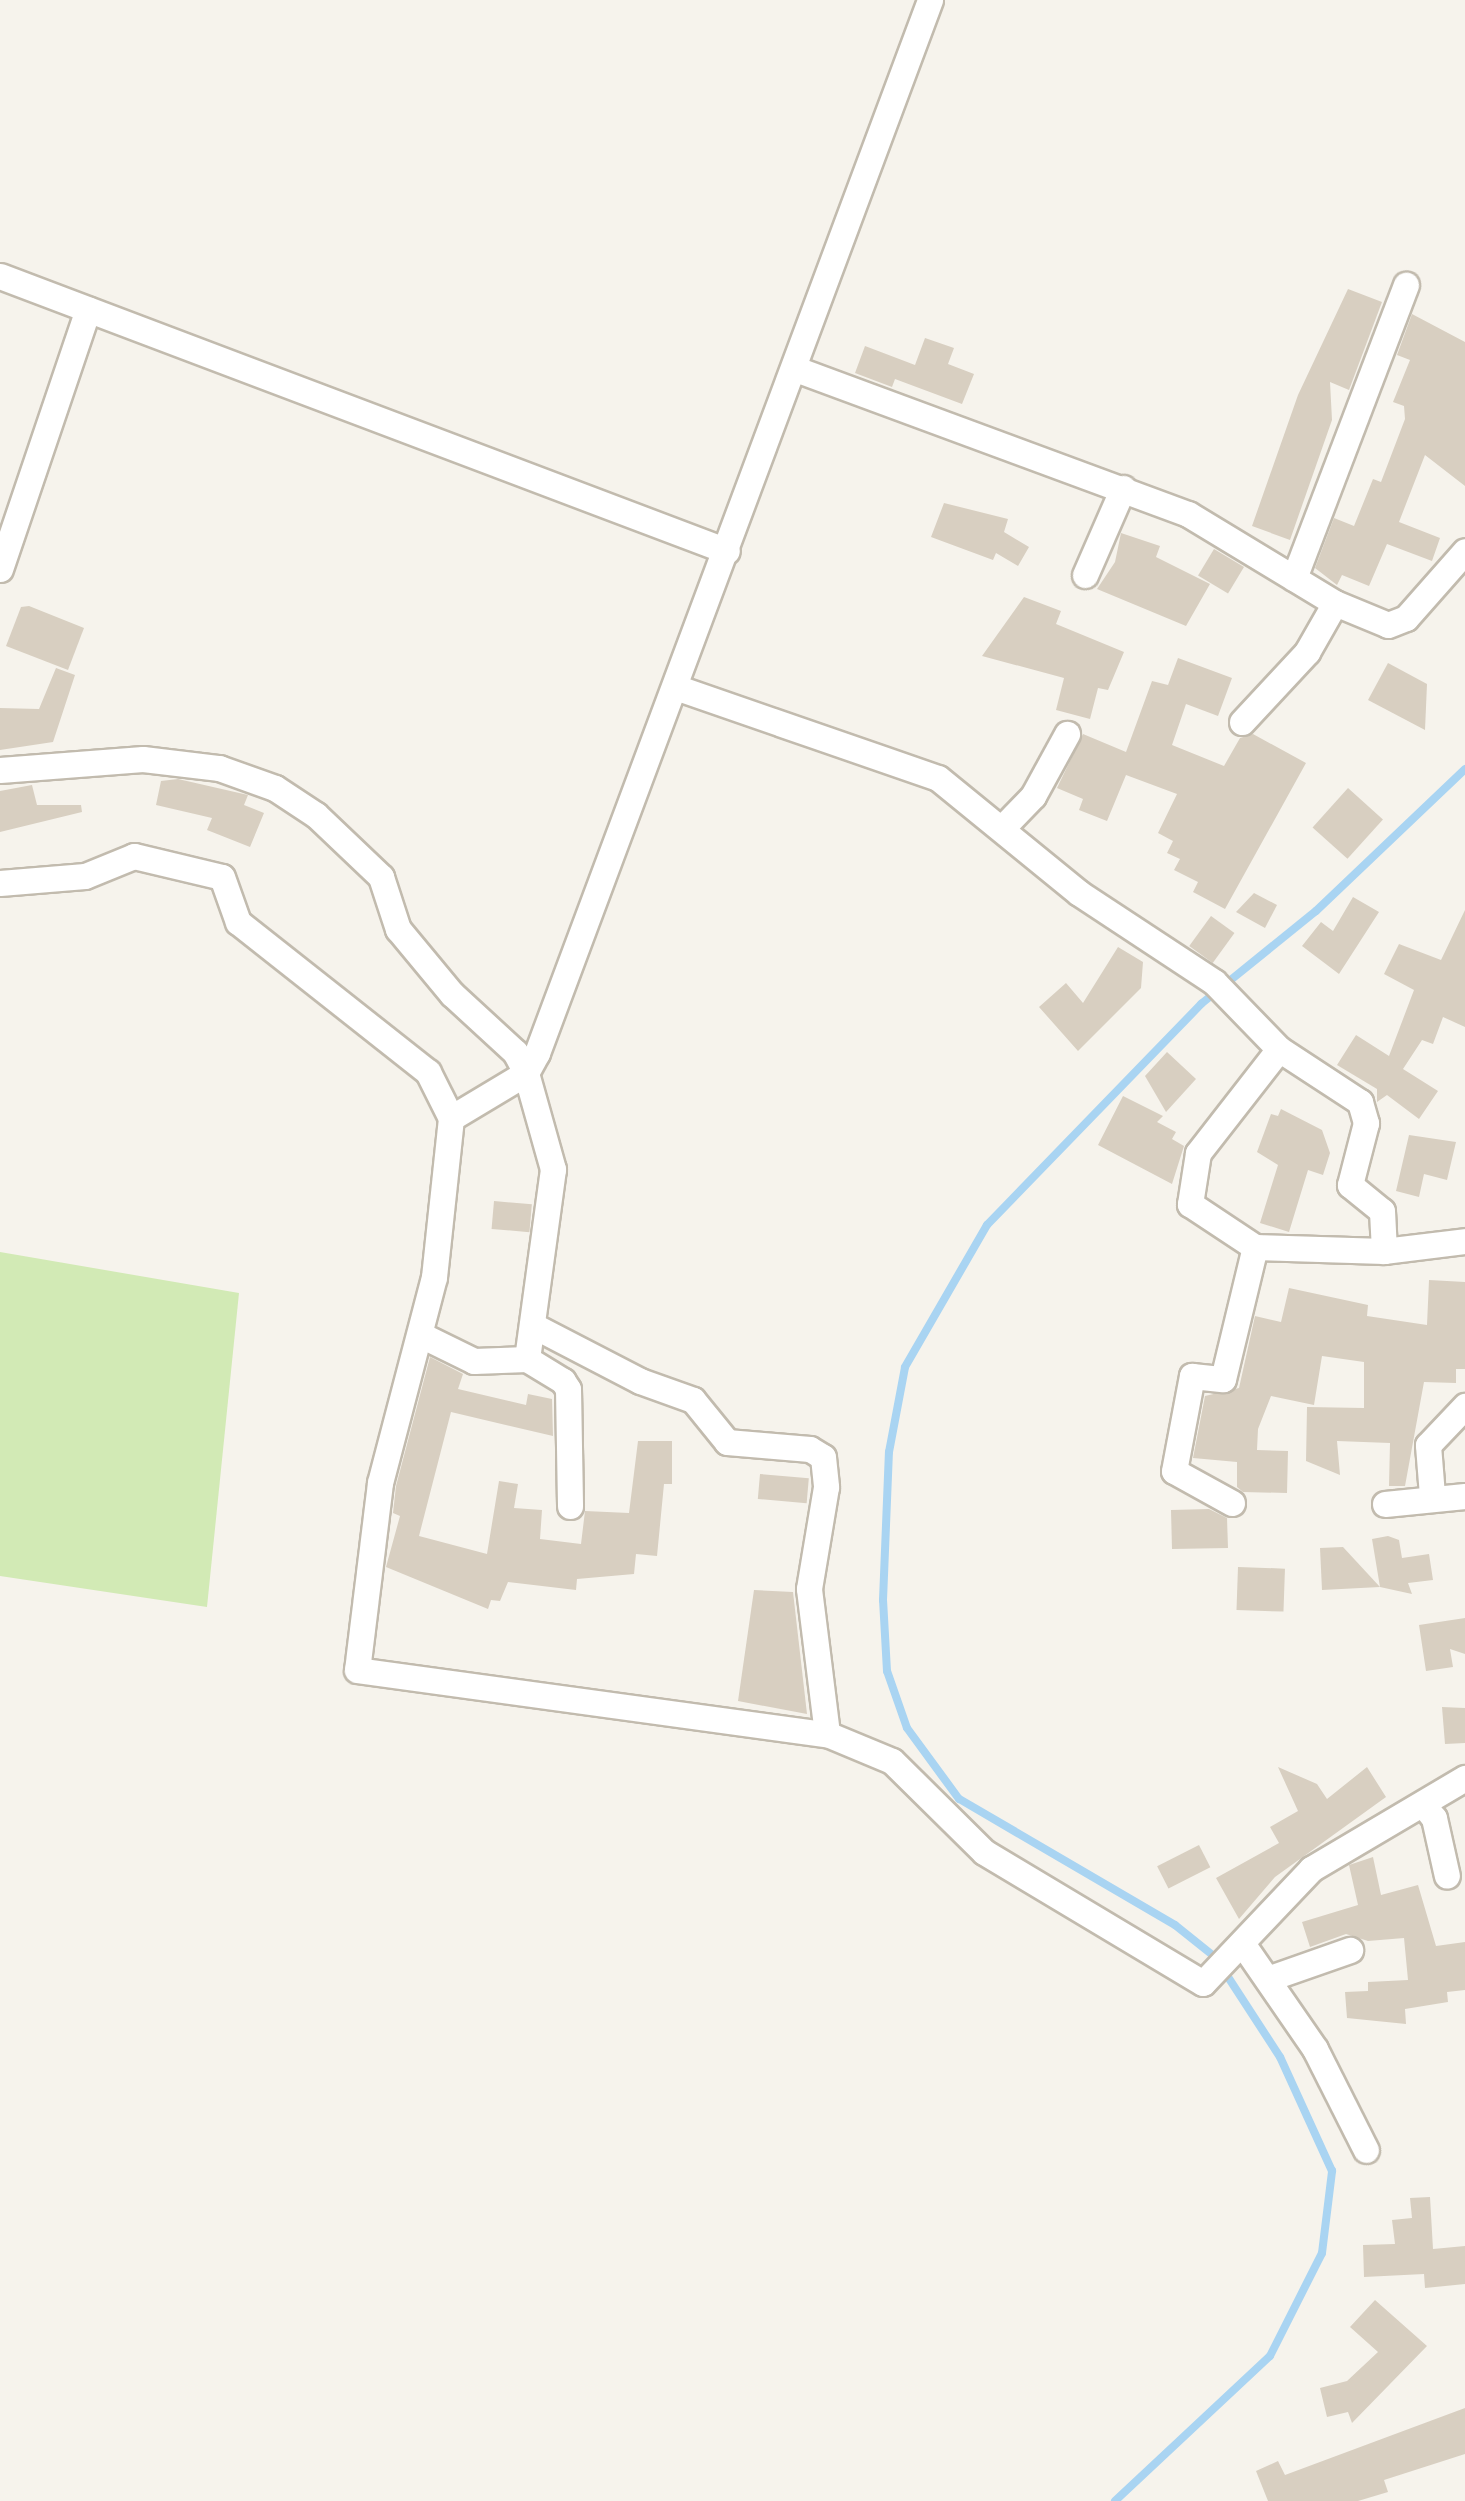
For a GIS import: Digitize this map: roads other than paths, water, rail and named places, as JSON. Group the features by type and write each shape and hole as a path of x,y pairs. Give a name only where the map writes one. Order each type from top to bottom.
{"street":[{"path":"451,1118 526,1073 678,688 930,0"},
{"path":"0,276 726,550"},
{"path":"1294,578 1406,285"},
{"path":"0,569 88,310"},
{"path":"796,368 1188,514 1335,602 1398,624 1465,551"},
{"path":"1085,575 1123,488"},
{"path":"1242,722 1307,652 1335,602"},
{"path":"678,688 938,778 1078,893 1214,982 1279,1049 1365,1111 1349,1178 1354,1192 1382,1212 1384,1252"},
{"path":"1002,827 1033,796 1067,734"},
{"path":"0,770 143,759 218,768 275,788 349,842 381,877 398,929 452,994 515,1052 526,1073 553,1169 536,1327 527,1359"},
{"path":"0,883 85,876 134,856 222,877 238,922 428,1072 451,1118 421,1335 380,1482 357,1670 827,1734 892,1761 984,1852 1203,1983 1312,1870 1425,1807 1465,1778"},
{"path":"1279,1049 1198,1153 1190,1204 1255,1247 1384,1252 1465,1241"},
{"path":"1232,1503 1174,1471 1192,1376 1223,1379 1255,1247"},
{"path":"536,1327 640,1382 693,1400 727,1442 810,1448 823,1457 826,1487 809,1590 827,1734"},
{"path":"421,1335 485,1364 527,1359 568,1390 570,1506"},
{"path":"1432,1495 1431,1436 1465,1406"},
{"path":"1385,1504 1432,1495 1465,1496"},
{"path":"1425,1807 1434,1818 1447,1876"},
{"path":"1239,1950 1270,1978 1366,2150"},
{"path":"1270,1978 1350,1950"}],"waterway":[{"path":"1115,2501 1270,2356 1322,2253 1332,2171 1280,2057 1215,1957 1175,1925 959,1799 907,1728 887,1671 883,1600 889,1452 905,1367 987,1225 1201,1004 1316,911 1465,769"}]}
